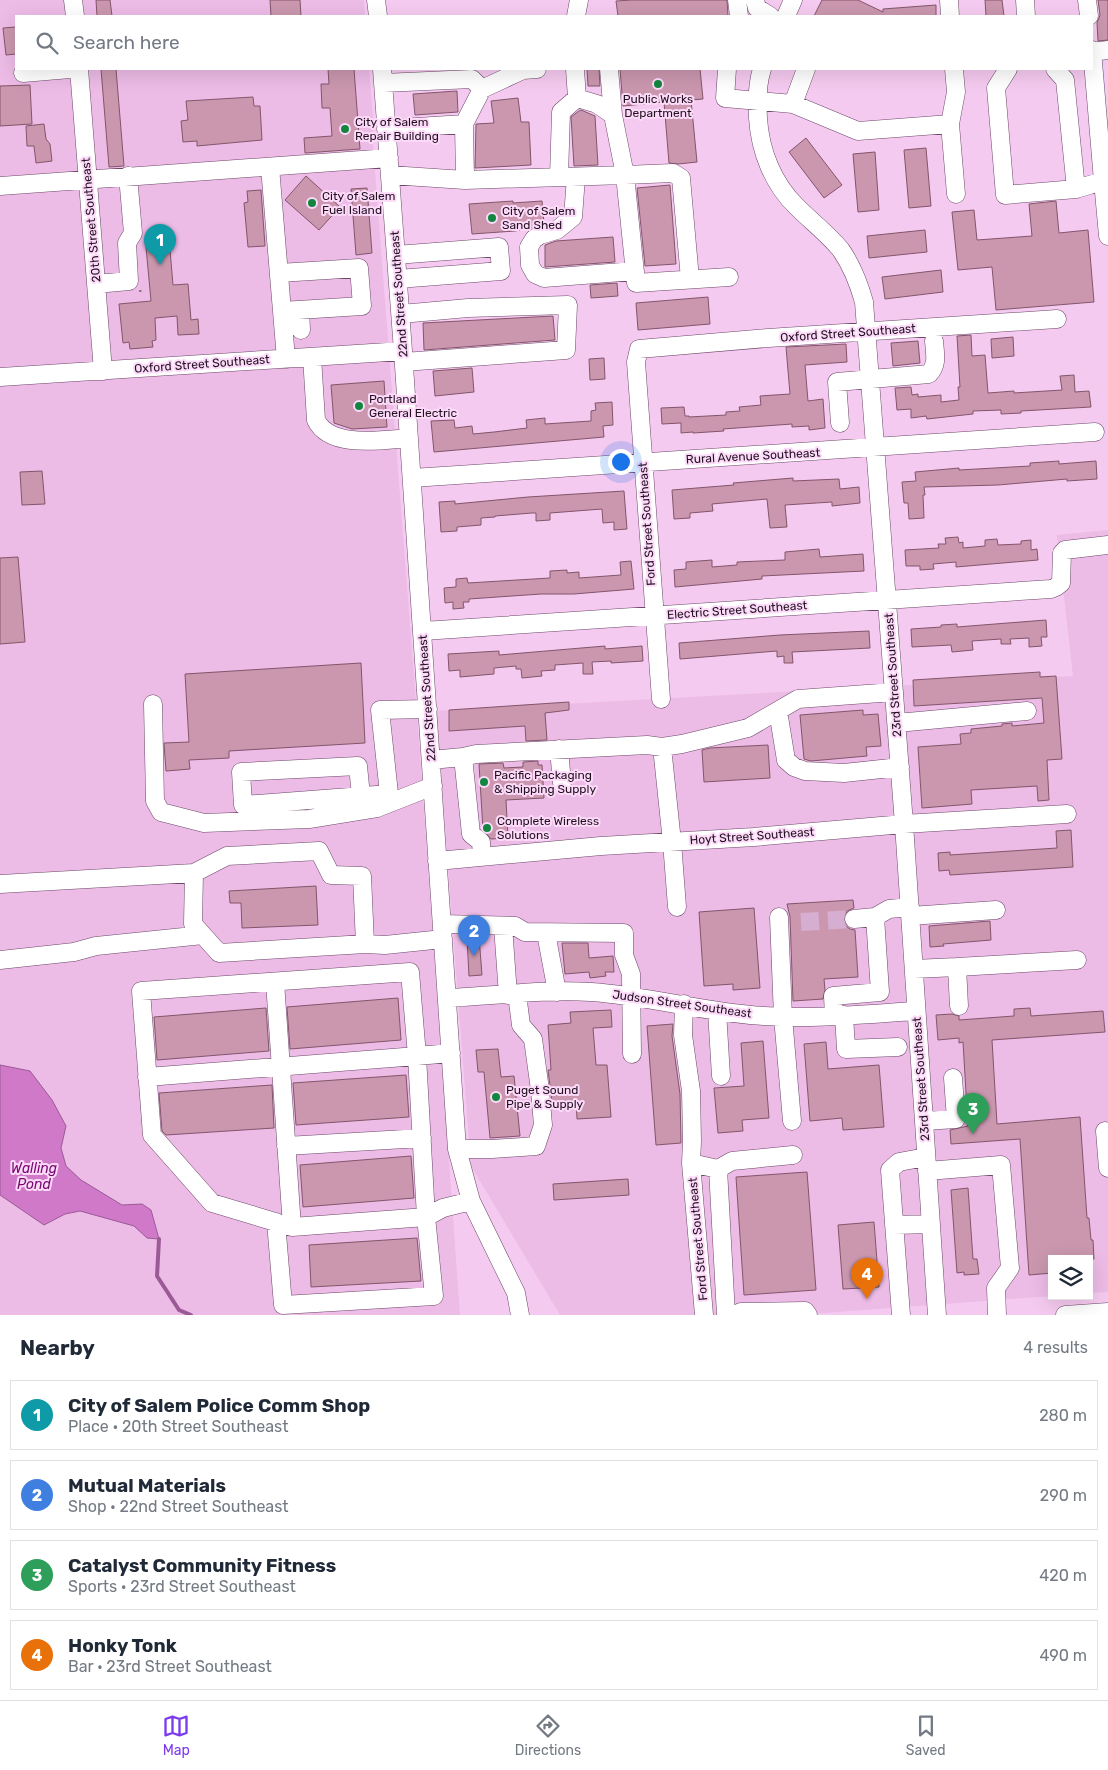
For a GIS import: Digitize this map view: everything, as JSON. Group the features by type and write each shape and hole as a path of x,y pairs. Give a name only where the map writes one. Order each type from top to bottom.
{"street":[{"path":"73,0 75,15"},
{"path":"376,0 378,15"},
{"path":"576,15 579,0"},
{"path":"737,0 739,15"},
{"path":"755,0 757,8 768,15"},
{"path":"786,15 793,0"},
{"path":"948,0 950,15"},
{"path":"1025,0 1026,15"},
{"path":"1088,0 1089,15"},
{"path":"1093,51 1108,50"},
{"path":"1093,60 1106,181 1108,236"},
{"path":"23,73 58,70"},
{"name":"20th Street Southeast","path":"79,70 103,371"},
{"path":"464,180 464,124 482,89 523,70"},
{"path":"575,70 577,98"},
{"path":"610,70 613,114 625,175 636,283 729,277"},
{"path":"727,70 725,98 793,104 858,131 950,124"},
{"name":"23rd Street Southeast","path":"762,70 758,85 758,130 763,151 771,170 796,207 827,235 841,251 852,268 864,302 897,723 937,1315"},
{"path":"793,104 806,70"},
{"path":"954,70 956,92 950,124 956,194"},
{"path":"1007,70 996,88 1005,195 1076,189 1106,181"},
{"path":"1056,70 1066,80 1076,189"},
{"path":"382,76 472,79 482,89"},
{"name":"22nd Street Southeast","path":"382,76 404,356 458,1149 471,1201 516,1293 520,1315"},
{"path":"577,98 597,104 613,114"},
{"path":"577,98 561,112 573,217 557,230 540,235 534,239 529,247 530,265 535,274 544,278 634,271"},
{"path":"386,129 464,124"},
{"path":"0,186 270,166 389,167 464,180 673,173 681,178 690,279"},
{"path":"270,166 286,359"},
{"path":"96,284 129,282 127,243 132,233 128,176"},
{"path":"396,255 499,247 502,271 398,279"},
{"path":"279,273 359,268 362,306 282,311"},
{"name":"Oxford Street Southeast","path":"0,378 312,357 404,356 566,350 568,305 468,308 401,314"},
{"path":"300,310 301,330"},
{"name":"Oxford Street Southeast","path":"639,349 768,338 1057,319"},
{"path":"840,423 837,382 928,374 934,368 935,363 934,341"},
{"name":"Ford Street Southeast","path":"639,349 636,362 661,699"},
{"path":"312,357 316,420 320,428 327,433 349,441 409,438"},
{"name":"Rural Avenue Southeast","path":"412,478 1095,432"},
{"name":"Electric Street Southeast","path":"423,630 1051,589 1061,583 1062,553 1065,550 1108,545"},
{"path":"431,760 476,754 559,749 647,745 662,747 748,728 798,699 894,692"},
{"path":"153,704 155,801 161,812 204,823 309,818 376,808 389,798"},
{"path":"389,798 380,710 428,709"},
{"path":"778,711 786,760 794,767 805,771 844,773 900,767"},
{"path":"897,723 1027,711"},
{"path":"662,747 677,907"},
{"path":"559,749 562,783"},
{"path":"463,757 471,834 481,842 482,857"},
{"path":"361,796 358,766 241,772 243,805 361,796 389,798 432,786"},
{"name":"Hoyt Street Southeast","path":"437,861 600,846 754,837 904,824 1066,814"},
{"path":"0,884 194,874 227,856 319,851 331,875 362,876 365,944"},
{"path":"194,874 193,924 219,953 365,944 385,945 442,932 503,926 515,926 525,932 624,933 624,956 630,974 632,1054"},
{"path":"854,919 875,918 889,909 910,912 996,910"},
{"path":"778,917 783,1017 792,1122"},
{"path":"875,918 880,992 833,996 846,1050 898,1047"},
{"path":"458,1149 536,1146 543,1125 533,1040 521,1025 513,994 503,926"},
{"path":"546,933 557,992"},
{"path":"0,960 74,952 96,946 203,935"},
{"path":"914,969 1077,960"},
{"path":"957,967 959,1006"},
{"path":"275,982 286,1146 284,1224 284,1305 434,1296 426,1217 417,1056 410,972 141,991 152,1135 212,1203 284,1224 426,1217 444,1208 471,1201"},
{"name":"Judson Street Southeast","path":"447,998 589,992 631,996 718,1011 763,1016 839,1016 916,1011"},
{"path":"863,994 865,1014"},
{"name":"Ford Street Southeast","path":"684,1004 683,1034 691,1091 691,1163 704,1315"},
{"path":"718,1011 721,1076"},
{"path":"147,1077 451,1054"},
{"path":"924,1121 956,1119 953,1078"},
{"path":"1105,1131 1108,1168"},
{"path":"286,1146 422,1138"},
{"path":"691,1163 718,1169 732,1161 793,1155"},
{"path":"901,1315 890,1170 899,1162 1001,1164 1010,1268 996,1288 997,1315"},
{"path":"718,1169 726,1315"},
{"path":"696,1219 721,1216"},
{"path":"894,1225 931,1224"},
{"path":"734,1315 741,1312 805,1311 808,1315"},
{"path":"1065,1315 1108,1312"}],"shaded area":[{"path":"0,0 364,0 365,15 15,15 15,70 369,70 374,130 372,132 421,768 460,1315 0,1315"},
{"path":"1108,530 1108,1292 1093,1293 1093,1255 1048,1255 1048,1296 797,1315 560,1315 471,1166 436,711 1073,676 1057,535"}],"water":[{"name":"Walling Pond","path":"0,1065 30,1071 52,1100 66,1126 61,1148 66,1166 81,1180 122,1205 142,1204 151,1210 159,1239 147,1238 134,1226 80,1211 65,1214 44,1225 0,1195"}],"building":[{"path":"96,0 110,0 112,15 97,15"},
{"path":"270,0 300,0 301,15 271,15"},
{"path":"727,0 728,15 618,15 616,1"},
{"path":"822,0 858,0 883,12 883,9 936,5 936,15 814,15"},
{"path":"985,0 1002,0 1004,15 986,15"},
{"path":"1098,0 1108,0 1108,40 1098,41 1097,23 1100,15"},
{"path":"15,27 15,54 6,55 3,28"},
{"path":"101,70 116,70 124,166 109,167"},
{"name":"City of Salem Repair Building","path":"328,70 354,70 360,149 305,153 304,138 332,136 330,108 322,108 321,84 329,84"},
{"path":"587,70 599,70 600,86 588,86"},
{"path":"620,70 700,70 703,99 691,100 697,162 669,163 664,102 623,106"},
{"path":"30,85 32,124 0,126 0,86"},
{"path":"457,91 458,112 415,115 413,94"},
{"path":"253,97 254,106 260,106 262,140 197,146 197,141 183,142 181,121 188,120 186,101"},
{"path":"518,98 521,122 529,122 531,165 475,168 476,124 494,123 491,101"},
{"path":"581,110 595,116 598,165 574,166 571,117"},
{"path":"44,124 46,139 50,144 52,161 36,163 34,146 27,146 26,126"},
{"path":"806,138 842,185 824,198 789,152"},
{"path":"926,148 931,206 909,208 904,150"},
{"path":"875,152 879,210 858,212 853,154"},
{"name":"City of Salem Fuel Island","path":"306,176 340,207 319,230 285,200"},
{"path":"670,185 676,264 645,266 637,188"},
{"path":"367,188 372,253 356,255 351,189"},
{"path":"261,190 265,246 248,247 244,203 248,202 247,191"},
{"name":"City of Salem Sand Shed","path":"513,201 513,203 542,201 544,223 515,231 472,234 469,204"},
{"path":"1056,201 1059,233 1088,230 1094,302 996,310 992,267 958,270 952,212 974,210 977,240 1032,236 1029,204"},
{"path":"925,230 927,252 869,258 867,236"},
{"path":"613,237 615,262 545,267 545,245 556,241"},
{"path":"169,238 173,285 188,284 191,320 198,319 199,334 178,335 177,316 155,318 156,340 152,341 153,347 130,349 129,342 123,343 119,304 151,301 146,247 157,246 157,239"},
{"path":"941,270 943,292 885,299 882,277"},
{"path":"617,283 618,296 591,298 590,285"},
{"path":"708,297 710,324 638,330 636,303"},
{"path":"553,316 555,340 424,350 423,323"},
{"path":"971,335 972,356 985,355 988,393 1062,390 1060,376 1074,375 1075,392 1089,391 1091,407 1001,414 1001,410 973,411 973,414 927,419 926,416 911,418 911,409 897,410 895,388 911,387 912,395 918,394 918,397 941,395 941,402 959,400 957,336"},
{"path":"1013,337 1014,356 992,358 991,339"},
{"path":"918,341 920,363 893,366 891,343"},
{"path":"846,344 847,362 805,365 808,401 823,399 825,428 809,430 809,426 792,427 792,424 681,433 681,423 662,424 661,408 684,407 685,416 689,417 726,415 726,412 740,411 739,407 761,405 760,396 790,394 786,347"},
{"path":"604,358 605,379 590,380 589,359"},
{"path":"472,368 474,392 435,396 433,371"},
{"name":"Portland General Electric","path":"384,381 387,427 352,429 334,423 331,385"},
{"path":"612,402 613,425 603,426 604,437 434,452 431,421 454,420 455,428 472,426 473,434 494,432 527,428 526,420 545,418 545,424 591,421 591,411 596,410 595,403"},
{"path":"1059,461 1059,464 1096,461 1097,479 924,487 924,518 909,519 908,503 904,503 902,482 916,481 915,472 959,468 959,470 1030,466 1030,463"},
{"path":"42,471 45,504 22,505 20,472"},
{"path":"793,478 793,481 839,479 840,489 859,487 860,503 832,506 832,502 785,505 787,527 770,528 767,499 712,504 713,511 690,513 690,518 674,519 672,490"},
{"path":"624,491 627,529 614,530 614,522 603,523 602,509 550,513 550,520 536,521 536,513 481,518 481,525 457,527 457,531 441,532 439,502 455,501 455,504"},
{"path":"958,537 959,543 963,542 963,548 985,546 985,540 997,539 998,545 1021,544 1021,541 1031,540 1031,550 1037,549 1038,560 956,567 956,562 933,564 934,569 920,570 920,566 906,566 905,550 939,548 938,544 946,544 945,538"},
{"path":"819,549 820,557 863,554 864,571 762,576 762,579 675,587 674,570 686,569 686,562 712,560 712,567 737,565 737,562 785,560 785,552"},
{"path":"18,557 25,642 0,644 0,558"},
{"path":"631,561 634,589 469,599 469,602 463,602 464,608 453,609 453,602 445,603 444,588 456,587 456,579 467,578 468,583 550,578 550,571 567,570 567,573 579,572 579,578 621,575 620,562"},
{"path":"1046,620 1047,637 1041,637 1042,646 1029,647 1029,638 1010,639 1011,644 1001,644 1001,639 972,641 973,650 952,652 951,645 912,647 911,629 941,627 941,625 957,624 957,627"},
{"path":"869,631 870,648 792,652 793,663 784,663 784,656 777,657 777,651 680,659 679,643 780,635"},
{"path":"605,646 605,649 642,646 643,661 592,662 593,674 583,674 583,663 555,665 555,670 541,671 542,676 522,678 521,669 516,669 516,666 494,668 494,674 460,677 460,670 449,671 448,654 499,651 499,655"},
{"path":"361,663 365,743 229,751 229,758 189,760 190,769 166,771 164,743 189,742 185,674"},
{"path":"1040,672 1040,677 1056,676 1062,759 1047,760 1049,800 1038,801 1037,786 971,790 972,804 922,808 918,747 961,744 960,734 971,733 971,729 1002,726 1002,724 1012,723 1012,726 1044,723 1042,698 914,706 913,680"},
{"path":"569,702 569,710 545,713 547,740 526,741 525,726 449,731 449,710"},
{"path":"863,710 863,715 878,714 881,746 866,747 867,756 811,761 804,759 800,715"},
{"path":"768,745 770,778 704,782 702,750"},
{"path":"538,761 538,765 542,765 544,798 506,800 508,838 491,839 483,830 479,764 503,763 504,768 523,767 523,762"},
{"path":"1071,830 1073,867 950,875 949,870 939,871 938,853 950,852 950,855 1057,848 1056,831"},
{"path":"316,886 318,925 242,928 241,903 230,903 229,891"},
{"path":"853,900 854,908 847,911 843,920 846,926 855,930 858,977 824,979 825,990 823,999 793,1001 790,917 787,904"},
{"path":"754,908 760,988 733,990 733,984 704,986 699,912"},
{"path":"990,921 991,940 930,947 929,926"},
{"path":"479,937 482,975 469,976 467,938"},
{"path":"562,943 588,943 589,958 613,956 614,972 605,972 606,976 590,978 589,972 565,974"},
{"path":"398,998 401,1040 290,1049 287,1007"},
{"path":"266,1008 269,1051 157,1060 154,1017"},
{"path":"1030,1008 1031,1016 1103,1011 1105,1032 992,1040 997,1124 1080,1117 1087,1218 1089,1218 1091,1240 1093,1240 1094,1259 1093,1255 1048,1255 1048,1273 1029,1275 1020,1139 951,1144 950,1130 968,1126 963,1042 959,1043 959,1038 938,1040 936,1015 952,1014 959,1016 959,1020 1014,1016 1014,1009"},
{"path":"611,1010 612,1027 593,1028 596,1065 607,1065 611,1117 577,1119 576,1100 552,1102 548,1070 551,1070 548,1025 571,1023 570,1012"},
{"path":"673,1024 672,1036 680,1094 681,1143 656,1145 647,1026"},
{"path":"763,1041 769,1118 742,1120 743,1131 718,1133 714,1088 744,1086 741,1043"},
{"path":"826,1042 828,1069 879,1065 884,1127 843,1130 842,1118 810,1121 804,1044"},
{"path":"498,1049 501,1077 514,1076 520,1136 490,1138 484,1072 478,1072 476,1050"},
{"path":"406,1075 409,1117 296,1125 293,1083"},
{"path":"272,1085 274,1128 166,1135 162,1131 159,1093"},
{"path":"411,1156 414,1198 303,1207 300,1165"},
{"path":"807,1172 816,1290 744,1295 736,1177"},
{"path":"628,1179 629,1195 554,1200 553,1184"},
{"path":"968,1188 973,1259 977,1259 979,1274 964,1275 964,1272 957,1273 951,1190"},
{"path":"874,1222 879,1287 843,1289 838,1225"},
{"path":"417,1238 421,1281 311,1287 309,1245"}],"waterway":[{"path":"159,1239 157,1276 179,1310 191,1315"}],"tunnel":[{"path":"801,922 854,919"}],"place":[{"name":"Public Works Department","path":"658,84"},
{"name":"City of Salem Repair Building","path":"345,129"},
{"name":"City of Salem Fuel Island","path":"312,203"},
{"name":"City of Salem Sand Shed","path":"492,218"},
{"name":"City of Salem Police Comm Shop","path":"160,265"},
{"name":"Portland General Electric","path":"359,406"},
{"name":"Pacific Packaging & Shipping Supply","path":"484,782"},
{"name":"Complete Wireless Solutions","path":"487,828"},
{"name":"Mutual Materials","path":"474,956"},
{"name":"Puget Sound Pipe & Supply","path":"496,1097"},
{"name":"Catalyst Community Fitness","path":"973,1134"},
{"name":"Honky Tonk","path":"867,1299"}]}
